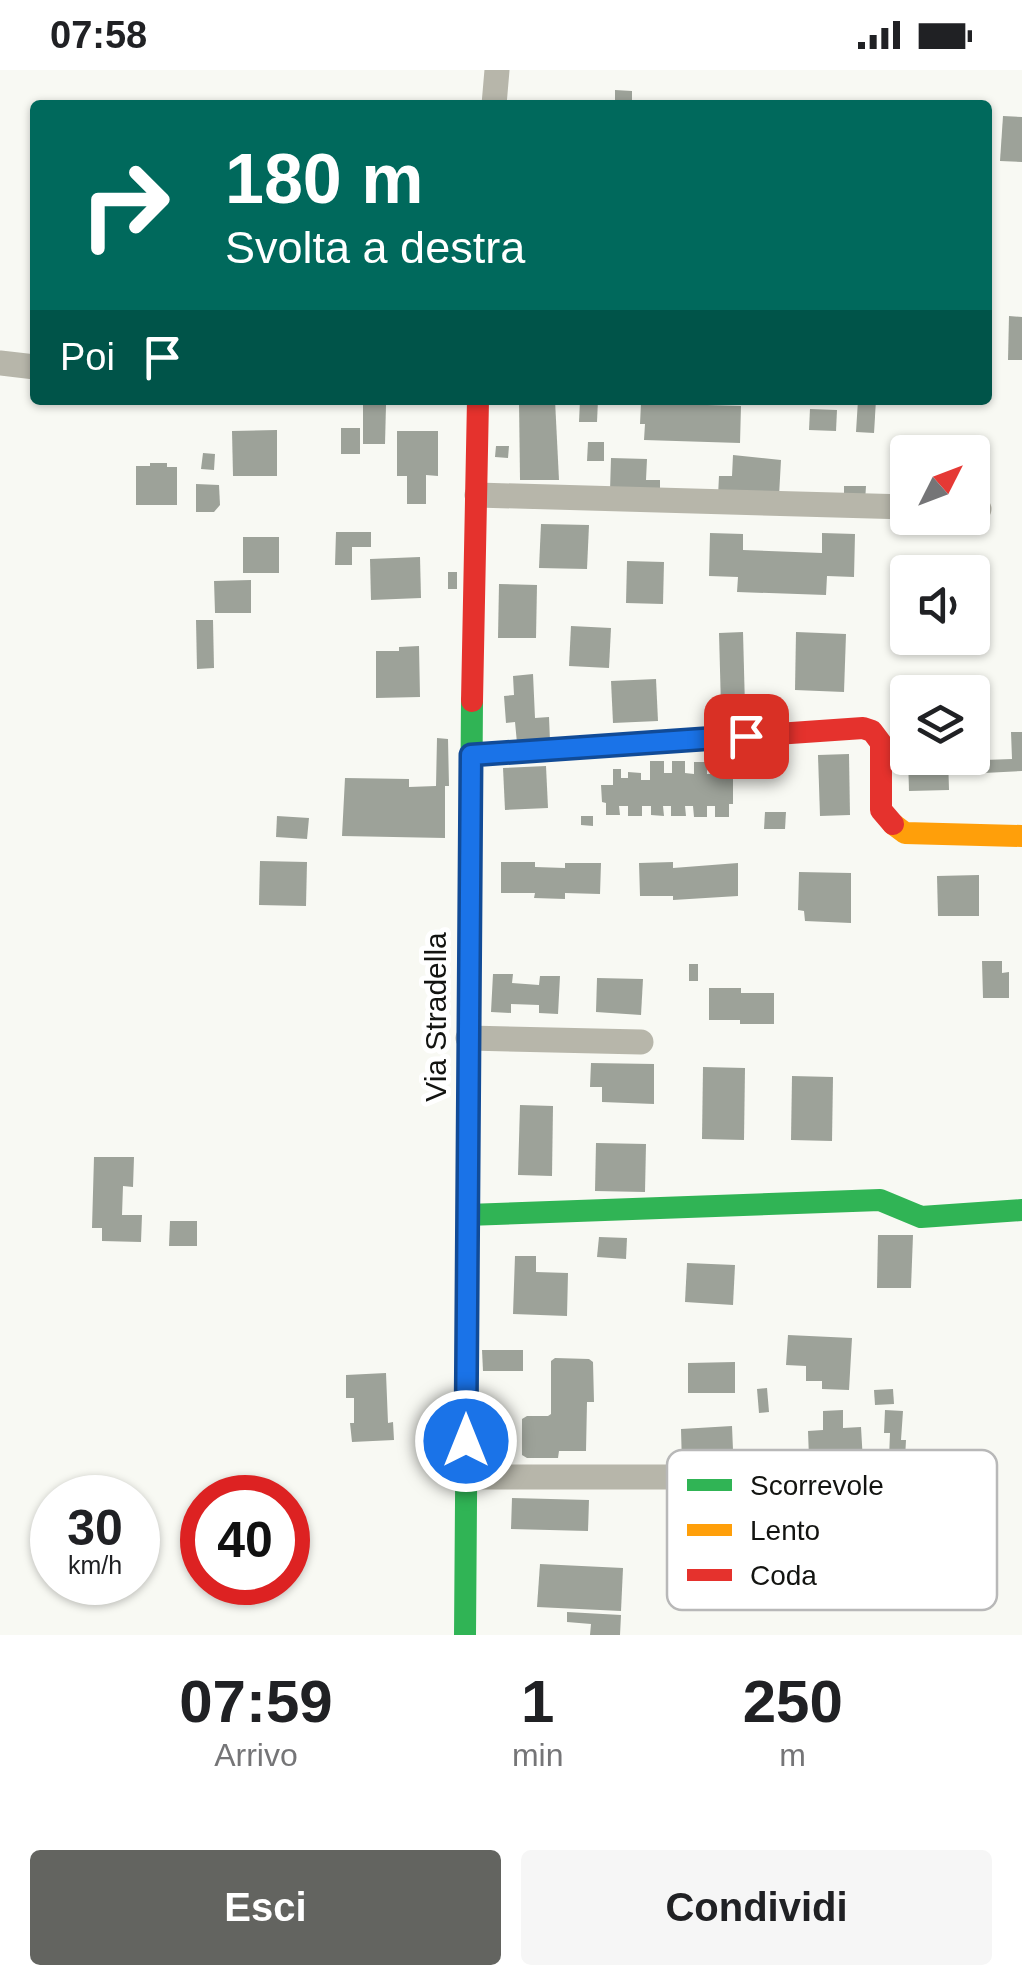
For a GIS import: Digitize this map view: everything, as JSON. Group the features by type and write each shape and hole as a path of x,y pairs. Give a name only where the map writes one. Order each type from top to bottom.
{"street":[{"path":"494,100 497,70"},
{"path":"0,363 30,366"},
{"name":"Via Stradella","path":"466,1635 468,1038 478,405"},
{"path":"477,495 890,506"},
{"path":"471,755 863,728 872,731 881,742 881,810 905,833 1022,836"},
{"path":"468,1038 640,1042"},
{"path":"468,1215 880,1200 921,1217 1022,1210"},
{"path":"466,1478 667,1478"}],"building":[{"path":"615,90 632,91 632,100 615,100"},
{"path":"1003,116 1022,117 1022,162 1000,161"},
{"path":"1009,316 1022,317 1022,360 1008,360"},
{"path":"363,405 386,405 385,444 363,444"},
{"path":"519,405 555,405 559,480 520,480"},
{"path":"580,405 598,405 597,422 579,422"},
{"path":"641,405 741,406 740,443 644,440 645,424 640,424"},
{"path":"858,405 876,405 874,433 856,432"},
{"path":"810,409 837,410 836,431 809,430"},
{"path":"341,428 360,428 360,454 341,454"},
{"path":"277,430 277,476 233,476 232,431"},
{"path":"397,431 438,431 438,476 426,475 426,504 407,504 407,476 397,476"},
{"path":"588,442 604,442 604,461 587,461"},
{"path":"496,446 509,446 508,458 495,457"},
{"path":"203,453 215,454 214,470 201,469"},
{"path":"733,455 781,460 779,496 718,496 719,476 732,476"},
{"path":"611,458 647,459 646,480 660,480 660,493 610,491"},
{"path":"150,463 177,467 177,505 136,505 136,466"},
{"path":"196,484 219,485 220,505 214,512 196,512"},
{"path":"844,486 866,486 865,502 844,501"},
{"path":"541,524 589,525 587,569 539,568"},
{"path":"336,532 371,532 371,547 352,547 352,565 335,565"},
{"path":"710,533 743,534 743,550 822,553 822,533 855,534 854,577 827,576 826,595 737,592 738,577 709,576"},
{"path":"243,537 279,537 279,573 243,573"},
{"path":"420,557 421,598 371,600 370,559"},
{"path":"627,561 664,562 663,604 626,603"},
{"path":"448,572 457,572 457,589 448,589"},
{"path":"251,580 251,613 215,613 214,581"},
{"path":"499,584 537,585 536,638 498,638"},
{"path":"196,620 213,620 214,668 197,669"},
{"path":"571,626 611,628 609,668 569,666"},
{"path":"743,632 745,707 721,707 719,633"},
{"path":"796,632 846,634 844,692 795,690"},
{"path":"419,646 420,697 376,698 376,651"},
{"path":"533,674 535,718 549,717 550,741 517,743 515,722 506,723 504,696 514,695 513,676"},
{"path":"656,679 658,721 613,723 611,681"},
{"path":"1011,732 1022,732 1022,771 990,773 990,760 1012,759"},
{"path":"437,738 448,739 445,838 342,836 345,778 409,779 409,787 436,786"},
{"path":"849,754 850,815 820,816 818,755"},
{"path":"650,761 664,761 664,773 672,773 672,761 685,761 685,773 694,774 694,762 707,762 707,774 715,774 715,762 728,762 728,774 733,774 729,817 715,817 715,806 707,806 707,817 694,817 693,806 685,806 686,816 671,816 671,806 663,806 664,816 651,815 651,806 642,806 642,816 628,816 628,806 619,806 620,815 606,815 601,785 613,785 613,769 621,769 621,778 628,778 628,772 641,773 641,780 650,780"},
{"path":"546,766 548,808 505,810 503,768"},
{"path":"909,775 949,775 949,790 909,791"},
{"path":"765,812 786,812 785,829 764,829"},
{"path":"277,816 309,818 307,839 276,837"},
{"path":"581,816 593,816 593,826 581,825"},
{"path":"260,861 307,862 306,906 259,905"},
{"path":"501,862 535,862 535,867 565,868 565,863 601,863 600,894 565,893 565,899 534,898 535,893 501,893"},
{"path":"673,862 673,868 738,863 738,896 673,900 673,896 640,896 639,863"},
{"path":"799,872 851,873 851,923 805,921 804,911 798,910"},
{"path":"979,875 979,916 938,916 937,876"},
{"path":"982,961 1002,961 1002,973 1009,972 1009,998 983,998"},
{"path":"689,964 698,964 698,981 689,981"},
{"path":"493,974 513,974 512,983 539,985 540,976 560,976 558,1014 539,1013 539,1005 511,1004 511,1013 491,1012"},
{"path":"597,978 643,979 641,1015 596,1012"},
{"path":"709,988 774,993 774,1024 709,1020"},
{"path":"591,1063 654,1064 654,1104 602,1102 602,1087 590,1087"},
{"path":"703,1067 745,1068 744,1140 702,1139"},
{"path":"792,1076 833,1077 832,1141 791,1140"},
{"path":"520,1105 553,1106 552,1176 518,1175"},
{"path":"596,1143 646,1144 645,1192 595,1191"},
{"path":"94,1157 134,1157 133,1187 123,1186 122,1215 142,1215 141,1242 102,1241 102,1228 92,1228"},
{"path":"170,1221 197,1221 197,1246 169,1246"},
{"path":"878,1235 913,1235 911,1288 877,1288"},
{"path":"599,1237 627,1238 626,1259 597,1257"},
{"path":"515,1256 536,1256 536,1272 568,1273 567,1316 513,1314"},
{"path":"687,1263 735,1265 733,1305 685,1302"},
{"path":"788,1335 852,1338 849,1390 822,1389 822,1381 806,1381 806,1366 786,1365"},
{"path":"482,1350 523,1350 523,1371 483,1371"},
{"path":"555,1358 593,1362 594,1402 587,1402 586,1451 559,1451 558,1458 527,1458 522,1455 522,1419 551,1414 551,1361"},
{"path":"735,1362 735,1393 688,1393 688,1363"},
{"path":"386,1373 388,1423 393,1422 394,1440 352,1442 354,1398 346,1398 346,1375"},
{"path":"767,1388 769,1412 759,1413 757,1389"},
{"path":"893,1389 894,1404 875,1405 874,1390"},
{"path":"843,1410 843,1428 861,1427 862,1450 809,1450 808,1431 823,1430 823,1411"},
{"path":"885,1410 903,1411 901,1440 906,1440 905,1450 889,1450 890,1433 884,1433"},
{"path":"732,1426 733,1450 682,1450 681,1429"},
{"path":"512,1498 589,1500 588,1531 511,1529"},
{"path":"540,1564 623,1568 621,1611 537,1607"},
{"path":"567,1612 621,1615 620,1635 590,1635 591,1624 567,1622"}],"traffic: fast":[{"path":"465,1635 472,701"},
{"path":"467,1215 880,1200 921,1217 1022,1210"}],"traffic: slow":[{"path":"893,824 905,833 1022,836"}],"traffic: jam":[{"path":"472,701 478,405"},
{"path":"471,755 863,728 872,731 881,743 881,810 893,824"}],"route":[{"path":"466,1441 471,755 746,736"}]}
